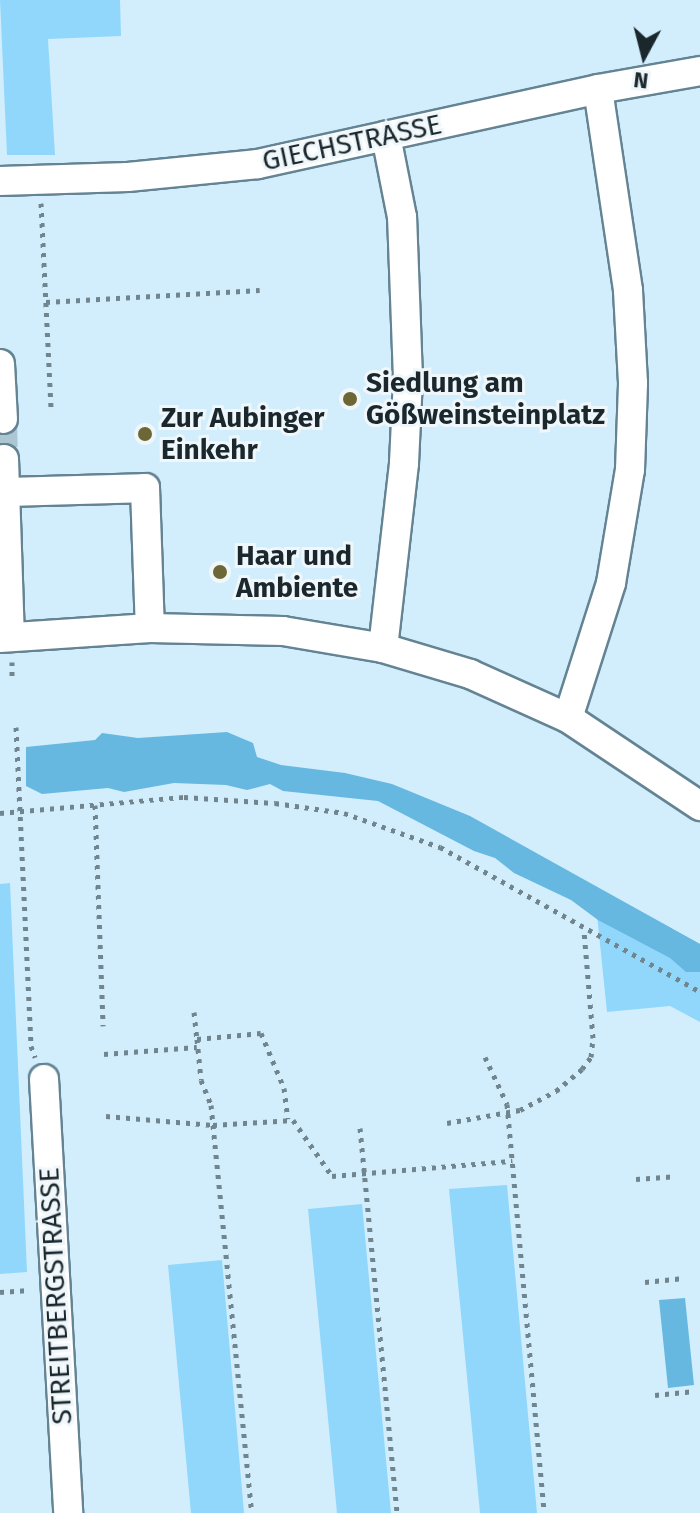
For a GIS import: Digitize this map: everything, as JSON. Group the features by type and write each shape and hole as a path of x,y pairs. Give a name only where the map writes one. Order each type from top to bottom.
{"street":[{"name":"GIECHSTRASSE","path":"0,181 128,177 258,164 598,89 700,71"},
{"path":"568,718 611,583 630,470 633,383 628,290 598,89"},
{"path":"383,648 404,463 408,379 402,217 386,136"},
{"path":"0,364 2,409"},
{"path":"4,459 5,637 150,628 283,631 383,648 470,674 568,718 700,806"},
{"path":"5,492 145,488 150,628"},
{"name":"STREITBERGSTRASSE","path":"44,1079 68,1513"}],"path":[{"path":"39,178 51,407"},
{"path":"46,302 260,290"},
{"path":"12,665 12,677"},
{"path":"16,727 30,1030"},
{"path":"0,813 95,805 135,798 184,797 275,803 344,813 440,847 700,992"},
{"path":"95,805 103,1026"},
{"path":"447,1123 507,1113 556,1091 591,1057 593,1038 584,930"},
{"path":"194,1012 197,1047 213,1125 252,1513"},
{"path":"197,1039 261,1033 284,1088 288,1119"},
{"path":"104,1054 197,1047"},
{"path":"485,1057 507,1104 544,1513"},
{"path":"106,1116 213,1125 288,1119 297,1122 332,1176 512,1161"},
{"path":"360,1128 397,1513"},
{"path":"636,1179 675,1176"},
{"path":"645,1282 684,1278"},
{"path":"655,1395 695,1391"}],"shaded area":[{"path":"0,0 120,0 121,36 48,39 55,155 7,155"},
{"path":"227,732 253,743 257,757 281,765 345,773 392,784 470,816 700,944 700,972 686,972 670,958 598,920 571,900 514,873 495,858 474,851 378,801 283,791 270,784 247,790 226,785 174,783 124,792 108,788 42,794 26,786 26,747 95,740 102,733 138,738"},
{"path":"10,883 27,1272 0,1274 0,884"},
{"path":"594,886 700,944 700,1022 670,1006 607,1012"},
{"path":"507,1185 537,1513 480,1513 449,1189"},
{"path":"362,1204 391,1513 337,1513 308,1209"},
{"path":"222,1260 244,1513 191,1513 168,1265"},
{"path":"685,1298 694,1385 668,1388 659,1300"}],"tunnel":[{"path":"3,419 4,459"}],"place":[{"name":"Siedlung am Gößweinsteinplatz","path":"350,399"},
{"name":"Zur Aubinger Einkehr","path":"145,434"},
{"name":"Haar und Ambiente","path":"220,572"}]}
